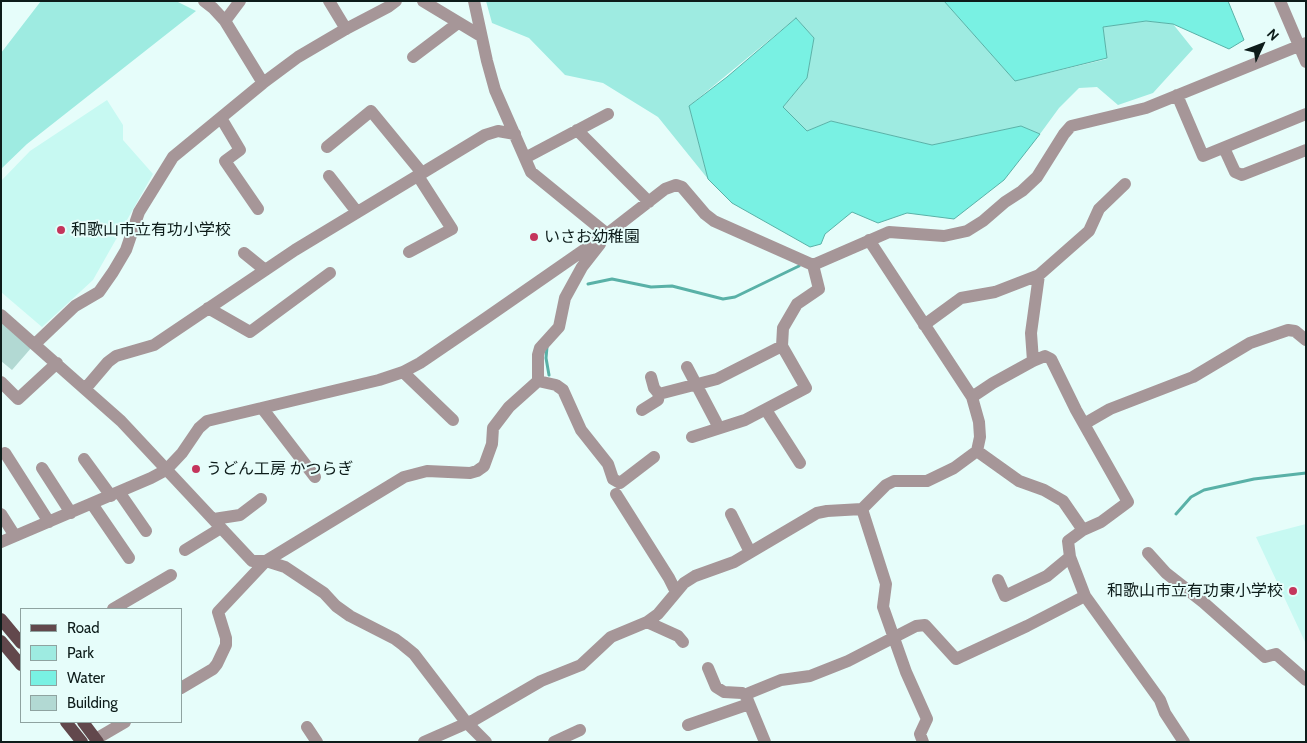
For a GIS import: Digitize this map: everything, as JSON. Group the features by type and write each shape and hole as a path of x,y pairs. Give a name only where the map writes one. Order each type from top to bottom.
{"main road":[{"path":"1,618 20,642"},
{"path":"1,640 20,663"},
{"path":"67,723 82,742"},
{"path":"83,723 97,741"}],"street":[{"path":"204,1 225,21 263,83"},
{"path":"225,21 240,1"},
{"path":"329,1 346,29"},
{"path":"34,344 75,306 99,292 126,250 139,212 173,157 263,83 298,57 396,1"},
{"path":"423,1 481,36"},
{"path":"474,1 495,90 531,172 607,234"},
{"path":"1280,1 1302,44 1306,62"},
{"path":"413,57 458,23"},
{"path":"1,542 115,494 166,470 182,453 199,428 207,421 379,380 403,372 486,318 607,234 665,189 676,186 682,187 705,214 714,221 813,265 822,263 889,232 944,236 967,231 983,221 1037,178 1070,126 1146,108 1302,44"},
{"path":"1177,95 1203,156 1306,114"},
{"path":"327,147 371,111 420,174 452,229 410,252"},
{"path":"525,158 608,114"},
{"path":"221,118 240,150 225,162 258,209"},
{"path":"577,130 649,202"},
{"path":"85,389 108,362 116,356 154,345 294,250 484,135 498,131 515,134"},
{"path":"1224,148 1235,172 1242,175 1306,150"},
{"path":"329,176 357,212"},
{"path":"924,325 961,298 995,292 1040,275 1089,230 1099,209 1125,184"},
{"path":"182,687 217,664 226,645 226,638 218,612 266,561 404,477 427,471 470,474 484,466 492,444 493,428 509,407 538,381 538,354 540,348 559,327 565,298 582,267 607,234"},
{"path":"429,741 466,722 474,720 541,681 581,665 612,637 647,622 658,614 684,583 695,576 734,562 818,513 827,510 862,509 886,485 894,481 927,481 954,468 976,451 980,437 979,422 972,397 869,240"},
{"path":"244,254 265,270"},
{"path":"692,437 744,420 806,388 782,346 783,328 797,304 819,289 813,265"},
{"path":"208,308 250,332 330,273"},
{"path":"1032,361 1031,333 1040,275"},
{"path":"1,315 121,421 252,561 266,561 285,567 324,593 336,606 350,616 403,645 414,654 466,722 486,742"},
{"path":"1084,424 1110,409 1193,377 1250,343 1288,330 1295,331 1306,340"},
{"path":"659,394 717,379 782,346"},
{"path":"972,397 1032,361 1045,356 1051,359 1084,424 1128,502 1101,522 1083,530 1068,541 1070,556 1086,596 1160,700 1165,713 1184,742"},
{"path":"1,382 18,399 56,363"},
{"path":"687,367 716,422"},
{"path":"403,372 453,420"},
{"path":"642,410 658,400 659,394 654,388 651,377"},
{"path":"538,381 556,385 562,390 581,430 608,464 613,479 620,483 654,457"},
{"path":"262,408 315,477"},
{"path":"766,410 800,463"},
{"path":"976,451 1019,481 1044,490 1064,501 1083,530"},
{"path":"5,453 49,522"},
{"path":"84,459 146,531"},
{"path":"42,468 71,513"},
{"path":"616,494 676,592"},
{"path":"185,550 218,523 240,515 261,500"},
{"path":"92,504 128,558"},
{"path":"862,509 886,584 883,607 906,672 927,719 920,734 923,742"},
{"path":"1,514 15,536"},
{"path":"732,514 750,552"},
{"path":"1148,553 1166,573 1203,602 1265,657 1276,654 1306,680"},
{"path":"998,580 1005,596 1047,576 1070,556"},
{"path":"115,608 171,576"},
{"path":"748,700 748,693 781,680 810,676 848,661 916,626 925,625 956,659 1028,626 1086,596"},
{"path":"647,622 678,636 684,642"},
{"path":"708,668 716,687 724,692 742,693 748,700 765,742"},
{"path":"688,725 748,700"},
{"path":"97,741 123,723"},
{"path":"307,728 317,742"},
{"path":"554,742 580,730"}],"shaded area":[{"name":"和歌山市立有功小学校","path":"107,100 123,125 123,140 153,174 93,280 42,327 1,292 1,181 30,151"},
{"name":"和歌山市立有功東小学校","path":"1306,524 1306,644 1256,537"}],"green space":[{"path":"41,1 176,1 196,11 27,144 1,169 1,53"},
{"path":"486,1 944,1 1015,81 1107,59 1103,27 1146,21 1173,24 1193,49 1153,93 1118,105 1097,87 1079,88 1059,108 1040,134 1021,126 932,145 831,121 807,131 783,107 807,78 814,38 796,18 689,106 708,179 658,117 603,83 565,75 529,38 492,23"}],"water":[{"path":"944,1 1228,1 1244,40 1229,49 1173,24 1146,21 1103,27 1107,58 1015,81"},
{"path":"796,18 814,38 807,78 783,107 807,131 831,121 932,145 1021,126 1040,134 1004,180 954,219 907,213 878,223 852,212 825,234 821,244 810,247 732,203 708,179 689,106 727,77"}],"building":[{"path":"1,320 32,347 12,370 1,361"}],"waterway":[{"path":"588,284 612,279 651,287 672,286 723,299 735,297 799,266"},
{"path":"547,347 546,358 549,375"},
{"path":"1176,514 1191,497 1204,490 1254,479 1306,473"}],"place":[{"name":"和歌山市立有功小学校","path":"61,230"},
{"name":"いさお幼稚園","path":"534,237"},
{"name":"うどん工房 かつらぎ","path":"196,469"},
{"name":"和歌山市立有功東小学校","path":"1293,591"}]}
